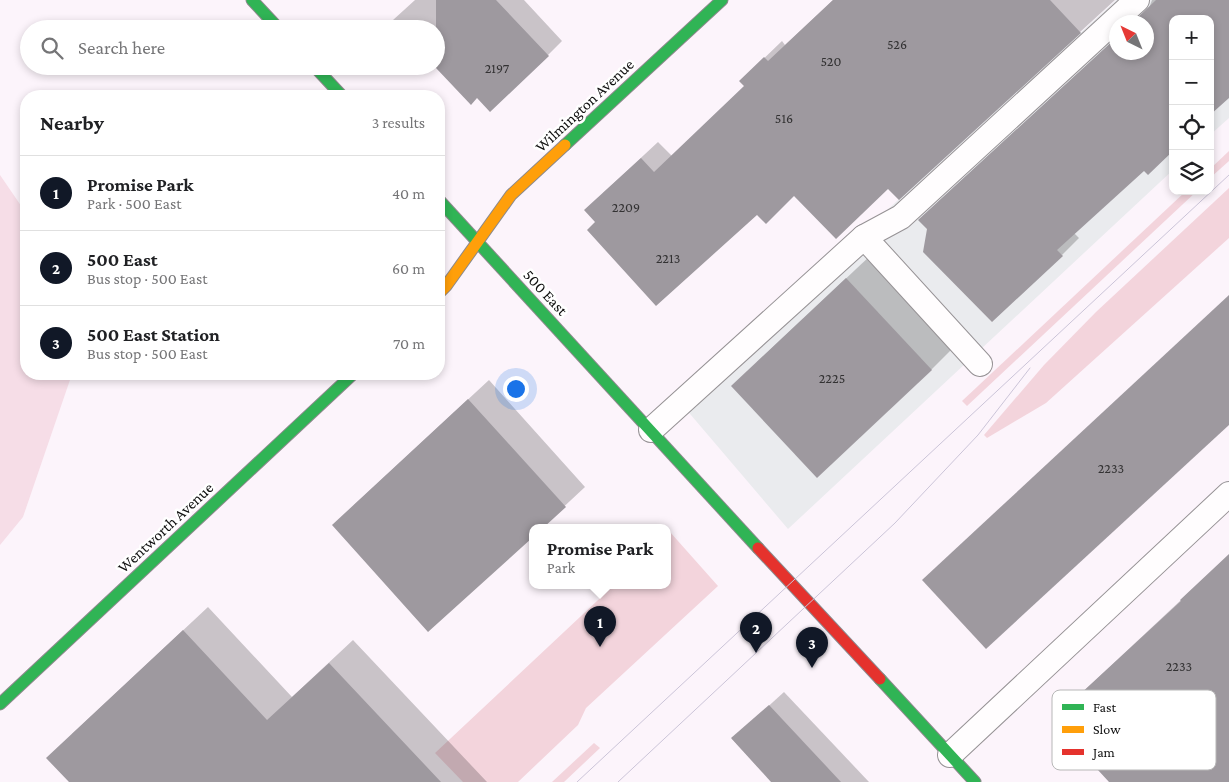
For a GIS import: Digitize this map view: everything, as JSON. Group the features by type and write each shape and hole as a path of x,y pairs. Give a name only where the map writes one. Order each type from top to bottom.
{"street":[{"path":"252,0 271,20"},
{"name":"Wilmington Avenue","path":"478,242 510,196 722,0"},
{"path":"322,75 336,90"},
{"name":"500 East","path":"445,206 975,782"},
{"path":"445,287 478,242"},
{"name":"Wentworth Avenue","path":"0,704 347,380"}],"lane":[{"path":"651,430 864,237 901,217 1137,0"},
{"path":"864,237 980,364"},
{"path":"950,755 1229,494"}],"shaded area":[{"path":"1116,0 1229,0 1229,118 1214,131 1214,15 1169,15 1169,174 788,529 679,401"},
{"path":"1229,151 1229,161 1214,174 1214,165"},
{"path":"0,175 20,204 20,380 70,380 23,517 0,545"},
{"path":"1229,188 1229,238 1046,403 987,438 984,435 1044,365 1096,312"},
{"path":"1182,195 1193,195 967,406 962,401"},
{"path":"671,533 718,586 586,708 578,725 518,782 463,782 435,753 610,589 671,589"},
{"path":"594,743 600,748 564,782 552,782"}],"building":[{"path":"436,0 496,0 549,56 490,112 477,98 471,105 443,75 445,75 445,20 436,20"},
{"path":"833,0 1050,0 1081,33 899,200 888,189 836,239 794,196 766,224 757,215 656,306 587,230 595,222 584,210 641,158 654,172 744,86 739,81 764,57 768,61"},
{"path":"1156,0 1229,0 1229,98 1214,111 1214,15 1169,15 1169,155 1148,175 1144,171 1057,250 1063,256 992,322 923,252 927,229 918,220 1109,44 1109,60 1154,60 1154,15 1140,15"},
{"path":"846,278 932,370 817,478 731,386"},
{"path":"1229,295 1229,425 986,649 922,580"},
{"path":"468,399 566,507 547,524 529,524 529,541 428,632 332,525"},
{"path":"1229,554 1229,782 1109,782 1098,770 1216,770 1216,690 1085,690"},
{"path":"183,630 267,720 329,663 441,782 69,782 46,758"},
{"path":"769,705 841,782 771,782 731,738"}],"tram line":[{"path":"577,782 1229,175"},
{"path":"618,782 895,523 978,435 1030,368"}],"traffic: fast":[{"path":"252,0 271,20"},
{"path":"565,145 722,0"},
{"path":"322,75 336,90"},
{"path":"445,207 758,548"},
{"path":"0,704 347,380"},
{"path":"880,679 975,782"}],"traffic: slow":[{"path":"445,287 511,195 565,145"}],"traffic: jam":[{"path":"758,548 880,679"}],"place":[{"name":"Promise Park","path":"600,647"},
{"name":"500 East","path":"756,653"},
{"name":"500 East Station","path":"812,668"}]}
